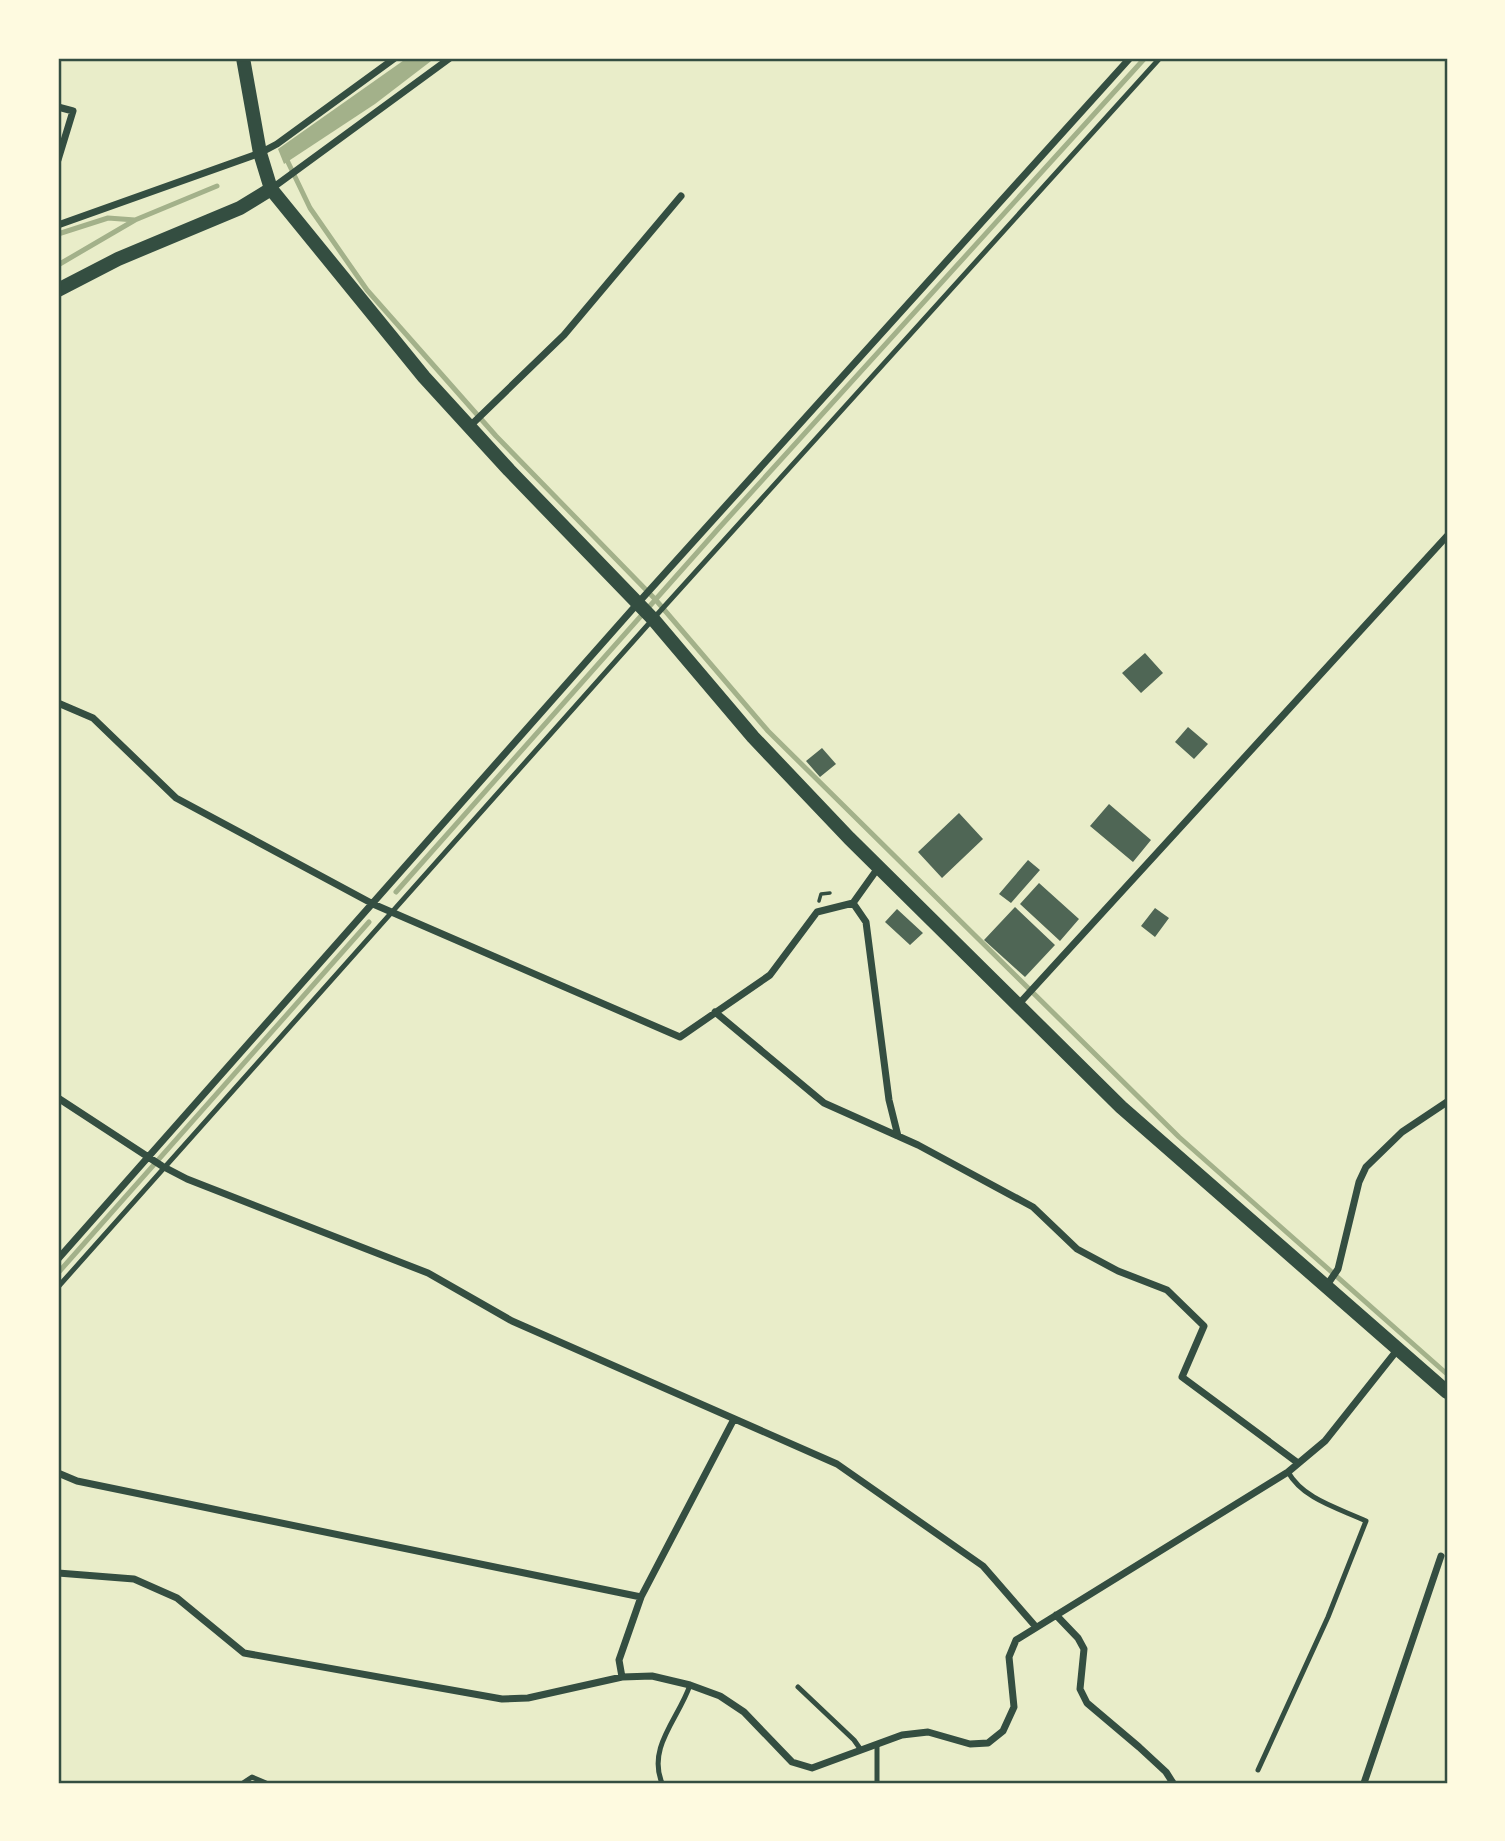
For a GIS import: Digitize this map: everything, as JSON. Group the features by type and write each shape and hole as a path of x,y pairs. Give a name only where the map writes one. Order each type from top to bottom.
{"main road":[{"path":"243,58 260,153 271,190 424,377 645,611 753,737 1017,1006 1121,1107 1447,1392"},
{"path":"58,290 118,259 240,208 271,190"}],"street":[{"path":"58,225 260,153 277,144 395,58"},
{"path":"271,190 450,58"},
{"path":"58,1259 373,904 645,611 1130,58"},
{"path":"58,107 73,111 58,160"},
{"path":"469,426 564,335 681,196"},
{"path":"1017,1006 1447,536"},
{"path":"58,703 93,719 176,798 373,904 680,1037 770,975 817,912 853,903 878,867"},
{"path":"853,903 866,922 889,1100 898,1136"},
{"path":"715,1012 824,1103 898,1136 1033,1207 1077,1249 1118,1270 1167,1290 1204,1325 1182,1377 1298,1463"},
{"path":"58,1098 149,1158 200,1184 428,1273 512,1321 837,1464 983,1566 1036,1628"},
{"path":"1327,1285 1338,1269 1359,1182 1366,1167 1402,1132 1447,1102"},
{"path":"58,1573 134,1579 177,1598 244,1653 502,1699 528,1698 622,1677 652,1676 690,1685 720,1696 744,1712 792,1762 812,1768 902,1735 928,1732 970,1744 988,1743 1003,1731 1014,1707 1009,1657 1016,1640 1288,1472 1325,1441 1399,1348"},
{"path":"622,1677 619,1660 641,1597 734,1419"},
{"path":"58,1473 77,1481 641,1597"},
{"path":"1364,1783 1441,1556"},
{"path":"1056,1615 1084,1649 1080,1689 1087,1703 1166,1772 1173,1783"}],"lane":[{"path":"58,1287 163,1166 392,913 645,611 1160,58"},
{"path":"1258,1770 1328,1617 1366,1521 1307,1494 1295,1484 1288,1472"},
{"path":"662,1783 657,1758 660,1745 682,1706 690,1685"},
{"path":"797,1686 854,1740 861,1750"},
{"path":"877,1744 877,1783"},
{"path":"243,1783 252,1777 266,1783"}],"shaded area":[{"path":"407,58 435,58 375,104 284,164 278,149"}],"building":[{"path":"1145,653 1163,673 1141,693 1122,673"},
{"path":"1188,727 1208,744 1194,759 1175,742"},
{"path":"822,748 836,764 820,777 806,761"},
{"path":"1109,804 1151,840 1133,862 1090,826"},
{"path":"959,813 983,839 942,878 918,852"},
{"path":"1028,860 1040,870 1011,903 999,894"},
{"path":"1039,883 1079,919 1060,941 1020,904"},
{"path":"1015,907 1055,945 1025,977 984,940"},
{"path":"1155,908 1169,918 1155,937 1141,926"},
{"path":"897,909 923,933 910,945 885,922"}],"waterway":[{"path":"396,892 719,528 1145,58"},
{"path":"286,158 310,208 367,290 496,436 655,599 768,731 1179,1137 1447,1374"},
{"path":"58,265 135,220 217,186"},
{"path":"58,234 108,218 135,220"},
{"path":"58,1273 369,922"}]}
